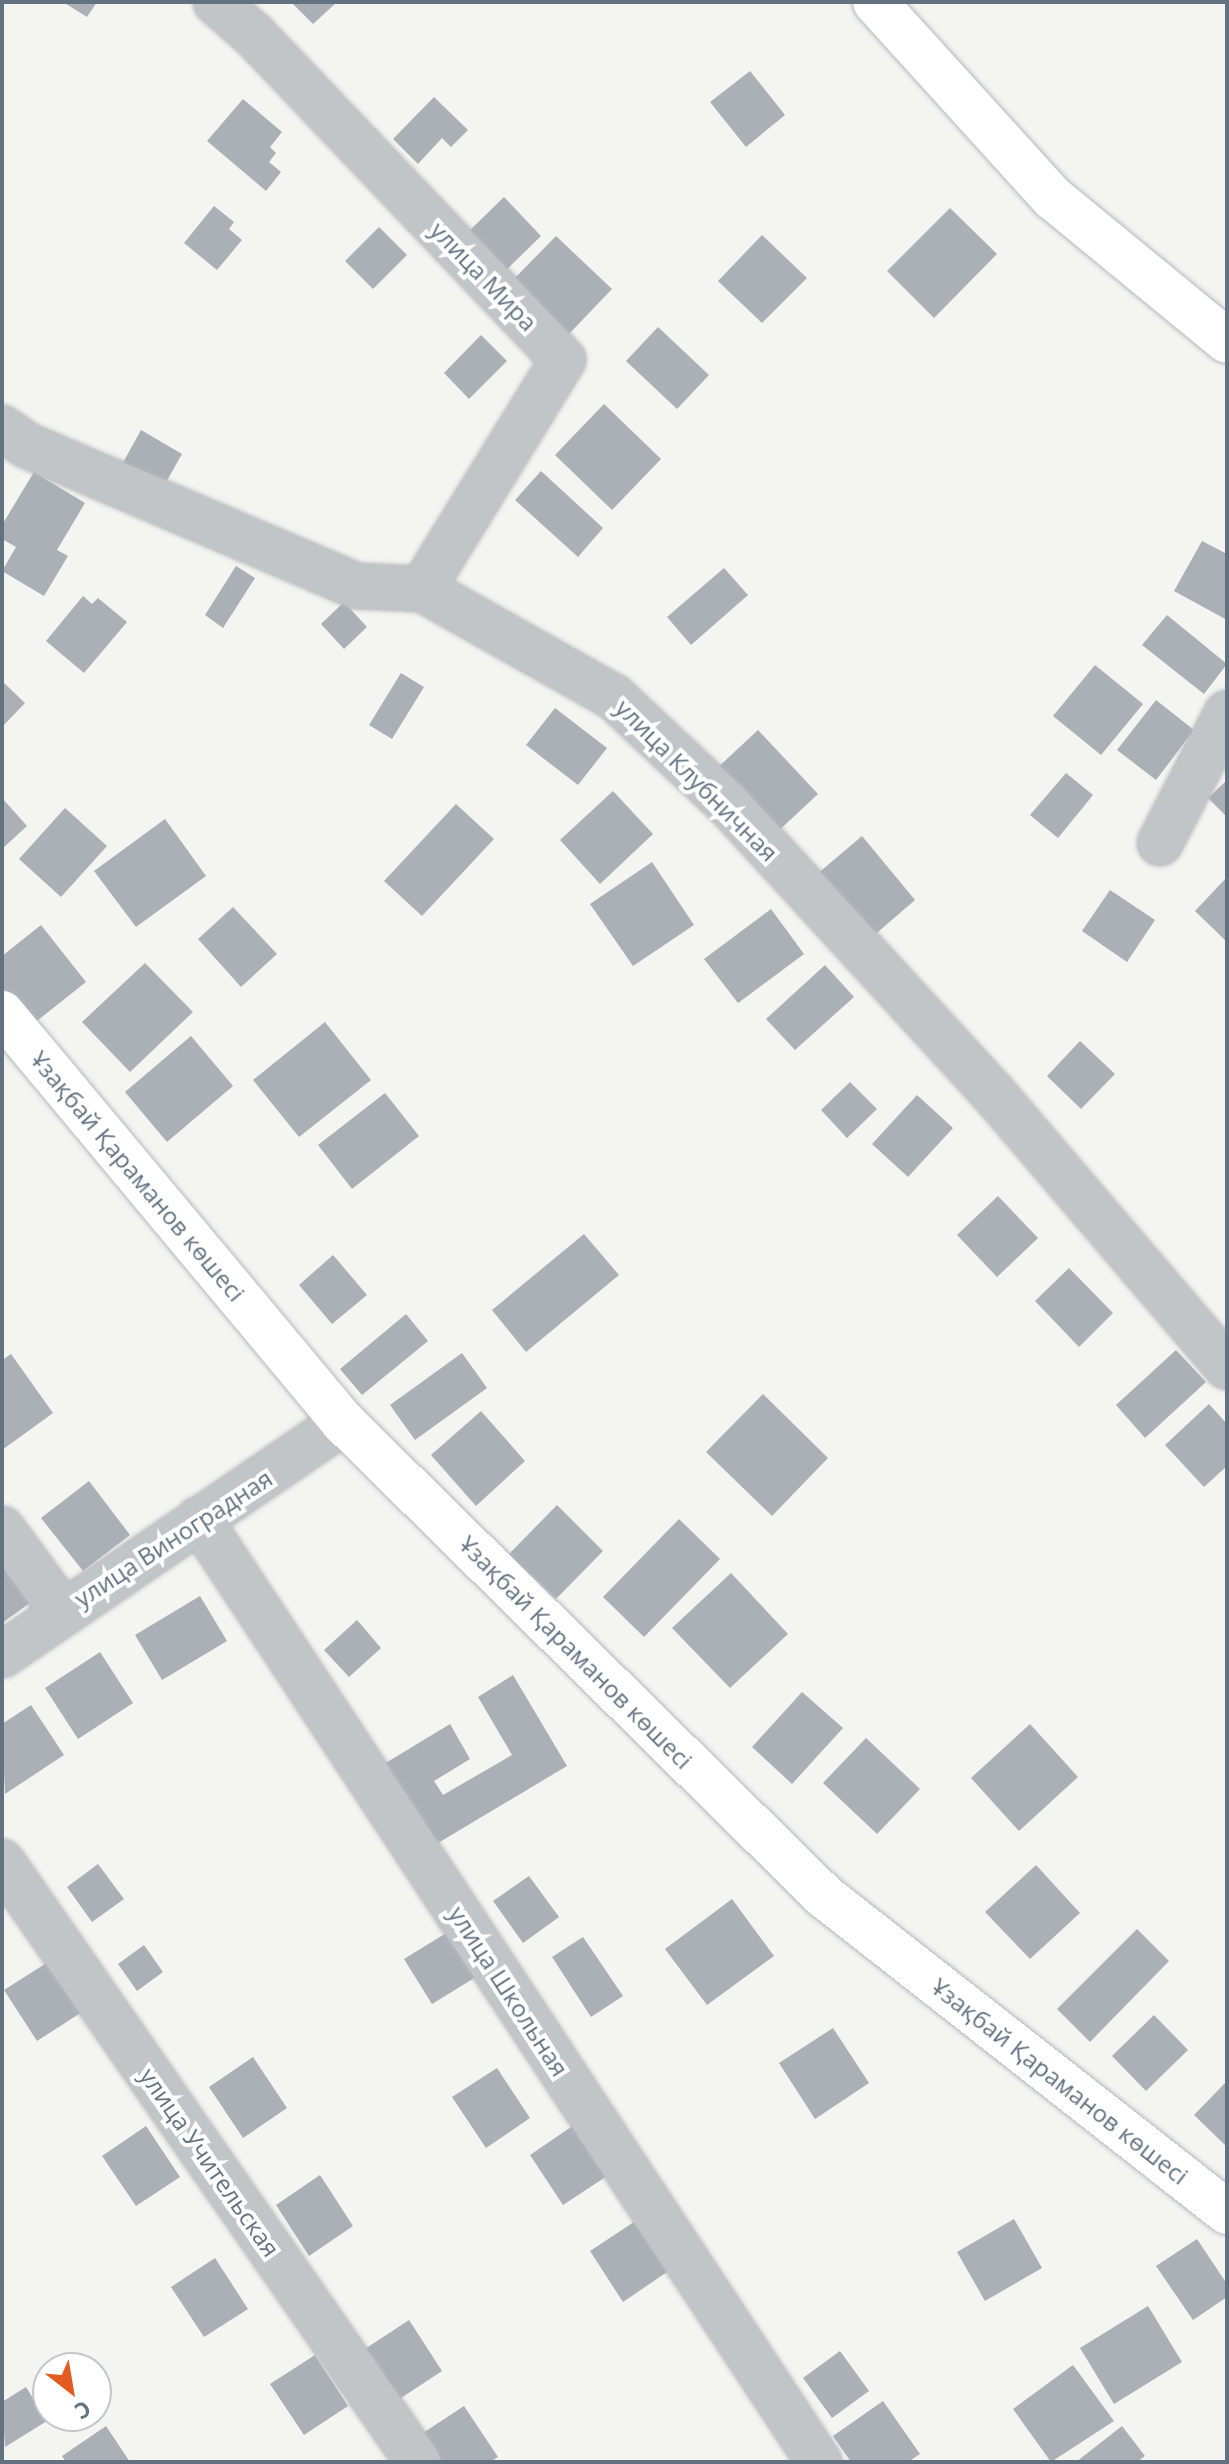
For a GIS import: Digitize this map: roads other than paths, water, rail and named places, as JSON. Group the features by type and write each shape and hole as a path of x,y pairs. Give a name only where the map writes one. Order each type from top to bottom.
{"street":[{"name":"улица Мира","path":"216,2 254,35 563,360 422,589"},
{"path":"875,2 1053,198 1227,341"},
{"name":"улица Клубничная","path":"2,428 26,445 357,586 422,589 614,697 728,804 993,1093 1227,1367"},
{"path":"1160,843 1227,713"},
{"name":"Ұзақбай Қараманов көшесі","path":"2,1013 343,1422 824,1896 1227,2212"},
{"name":"улица Виноградная","path":"2,1655 62,1611 343,1422"},
{"name":"улица Школьная","path":"199,1519 819,2462"},
{"path":"2,1529 62,1611"},
{"name":"улица Учительская","path":"2,1862 418,2462"}]}
